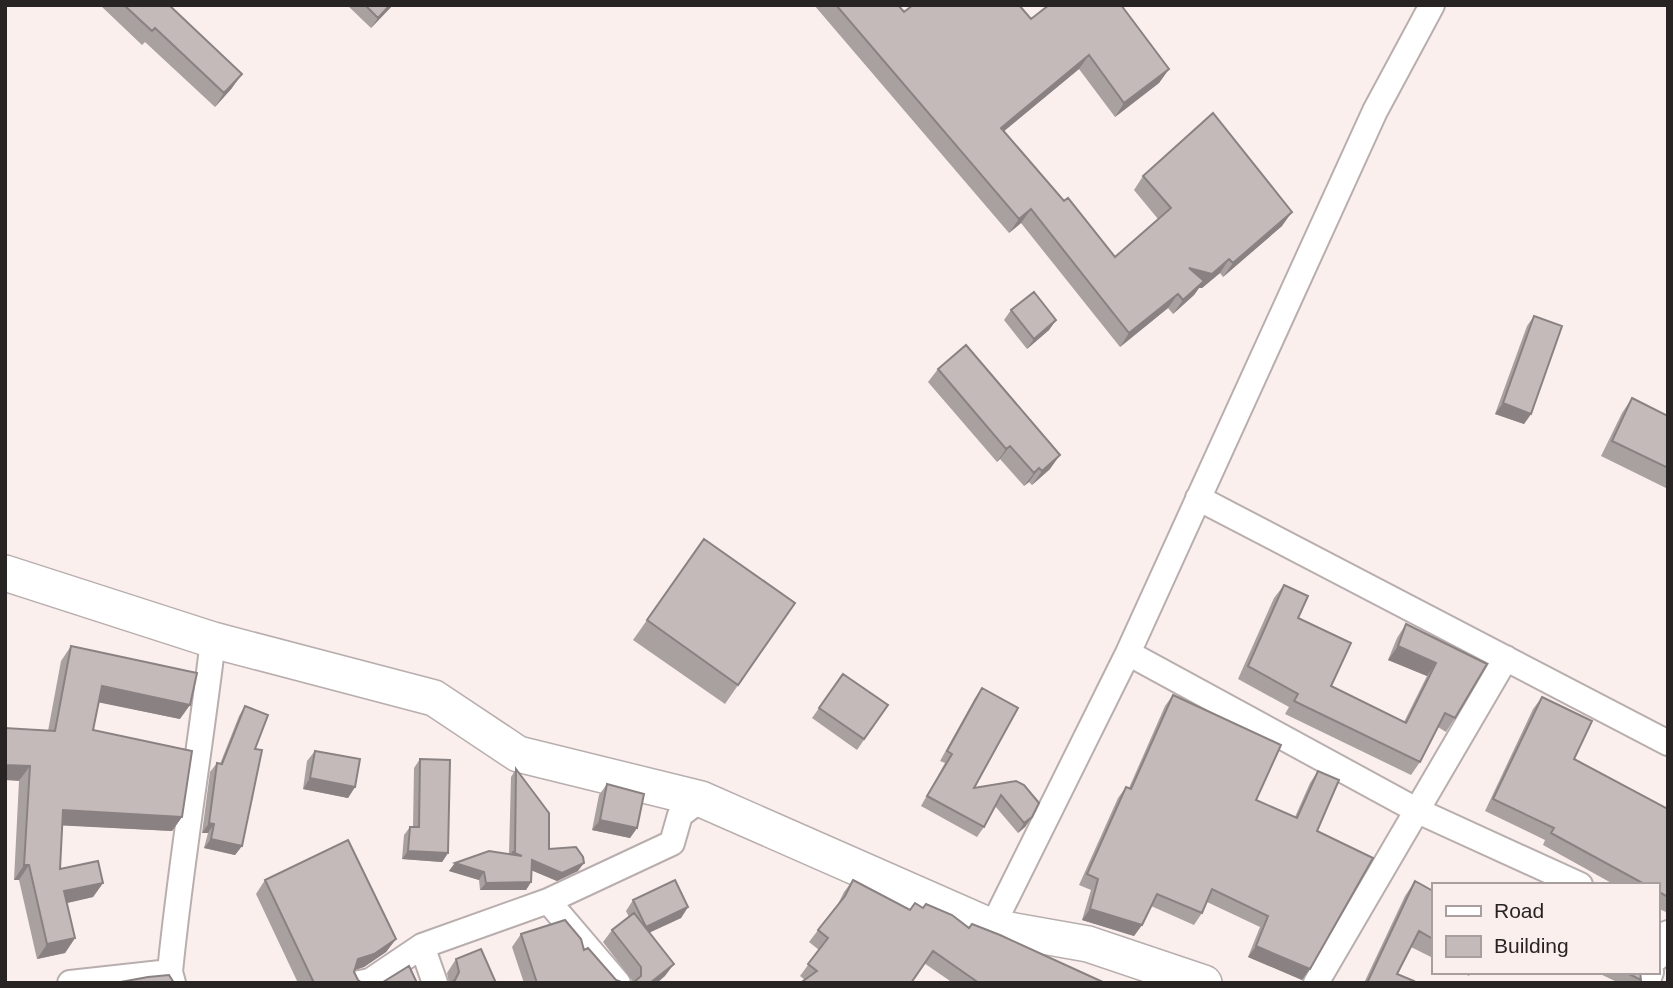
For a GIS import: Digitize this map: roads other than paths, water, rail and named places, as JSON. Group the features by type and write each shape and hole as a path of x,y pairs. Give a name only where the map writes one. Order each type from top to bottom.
{"main road":[{"path":"5,573 213,639 433,698 518,754 701,799 992,927 1088,944 1135,972 1204,983"}],"street":[{"path":"992,927 1128,653 1376,111 1432,5"},
{"path":"1198,498 1668,743"},
{"path":"71,983 172,977 182,852 198,770 213,639"},
{"path":"1128,653 1418,811 1576,883"},
{"path":"1316,983 1506,658"},
{"path":"359,983 370,981 422,946 548,901 672,843 680,815 701,799"},
{"path":"548,901 618,983"},
{"path":"1659,953 1668,933"},
{"path":"422,946 435,983"}]}
